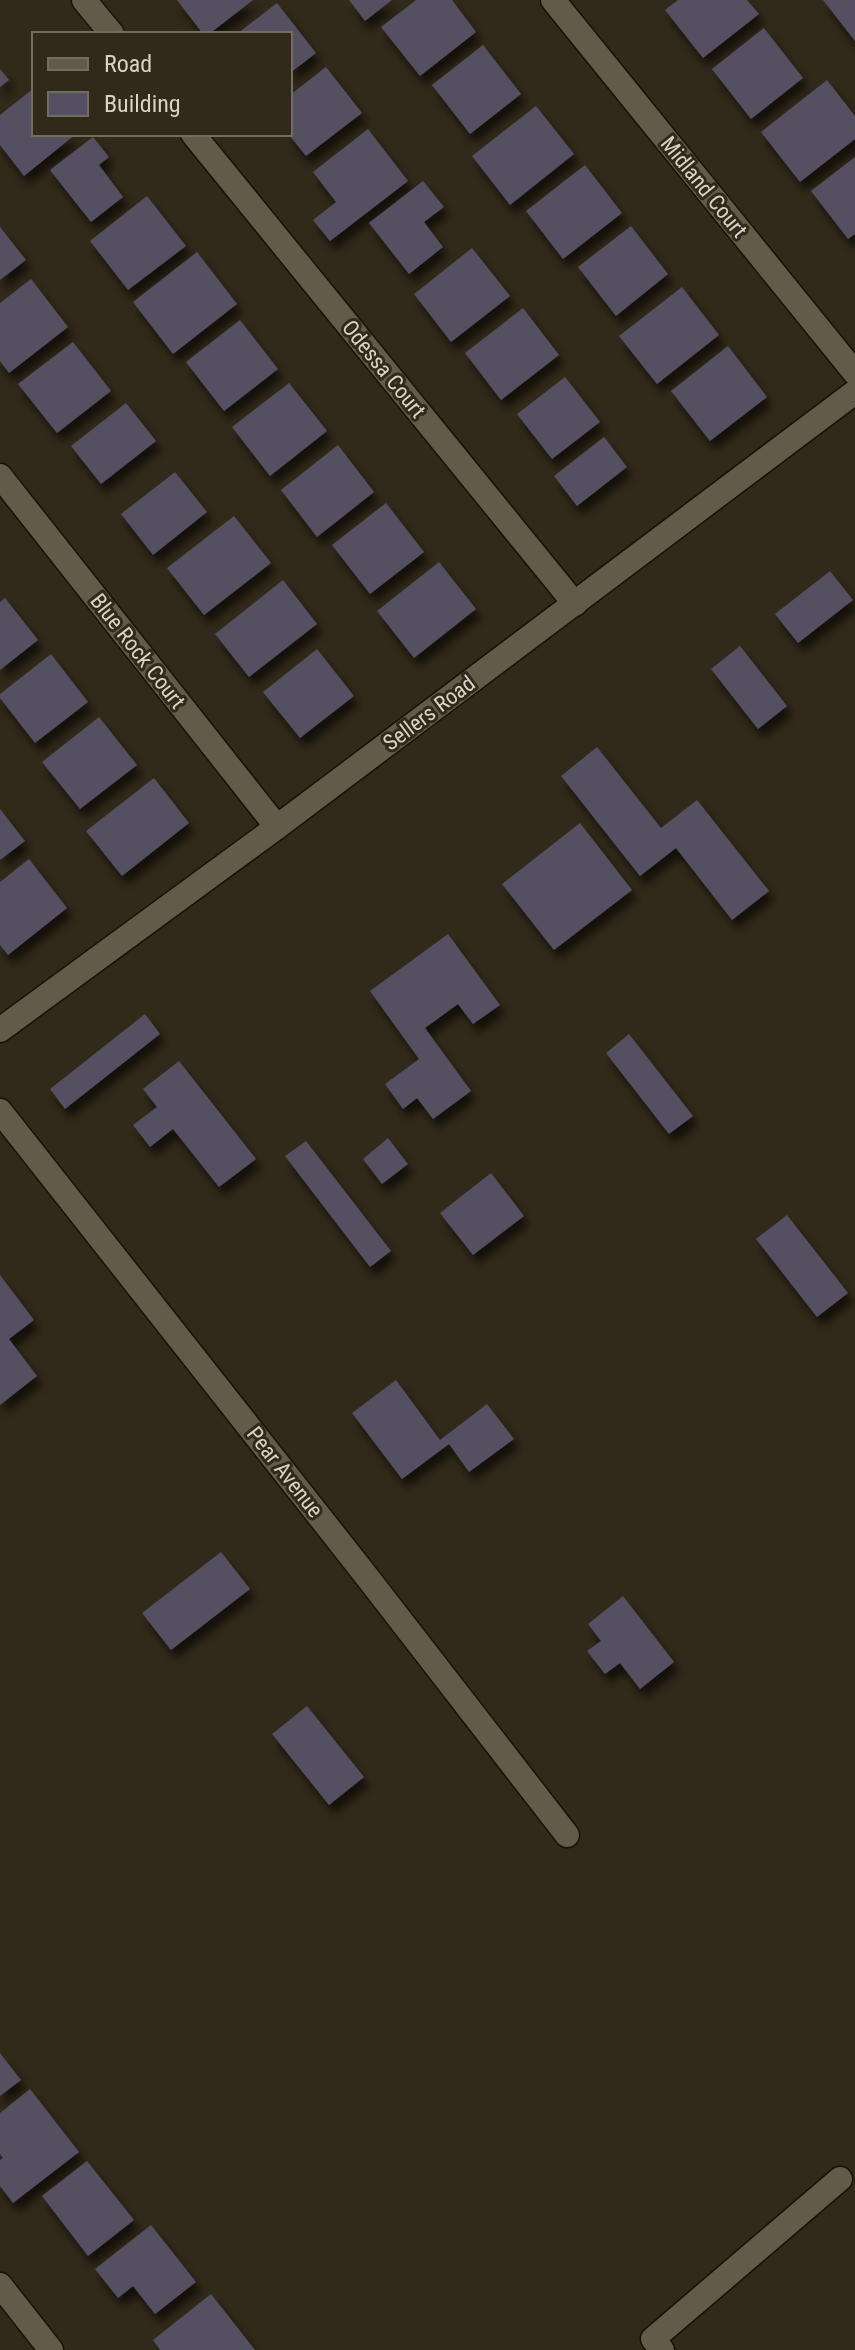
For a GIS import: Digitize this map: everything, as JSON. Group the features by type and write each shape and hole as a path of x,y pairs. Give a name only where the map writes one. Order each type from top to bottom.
{"street":[{"path":"84,0 110,32"},
{"name":"Midland Court","path":"553,0 855,373"},
{"name":"Odessa Court","path":"195,136 575,604"},
{"name":"Sellers Road","path":"0,1030 277,827 855,392"},
{"name":"Blue Rock Court","path":"0,476 277,827"},
{"name":"Pear Avenue","path":"0,1111 567,1835"},
{"path":"662,2350 653,2339 840,2179"},
{"path":"0,2285 51,2350"}],"building":[{"path":"177,0 253,0 212,32 201,32"},
{"path":"349,0 392,0 365,21"},
{"path":"416,0 452,0 476,32 420,76 381,27"},
{"path":"678,0 747,0 759,14 703,58 665,10"},
{"path":"823,0 855,0 855,41"},
{"path":"277,3 316,53 292,71 292,32 240,32"},
{"path":"764,28 803,78 751,119 712,69"},
{"path":"483,45 521,94 470,134 432,85"},
{"path":"326,67 362,113 306,156 290,136 292,93"},
{"path":"0,69 9,80 0,87"},
{"path":"827,80 855,116 855,139 800,182 761,132"},
{"path":"32,90 32,136 74,136 24,176 0,145 0,115"},
{"path":"536,106 574,154 510,205 472,156"},
{"path":"368,129 408,181 330,241 313,220 336,202 313,172"},
{"path":"93,137 109,157 99,165 123,197 91,222 50,170"},
{"path":"855,157 855,234 848,239 811,191"},
{"path":"585,165 622,213 563,259 526,211"},
{"path":"423,181 444,207 424,222 443,247 409,274 369,223"},
{"path":"147,196 186,246 128,290 90,241"},
{"path":"631,226 668,274 616,316 578,267"},
{"path":"0,227 26,260 0,280"},
{"path":"472,248 510,296 451,342 414,294"},
{"path":"197,252 237,304 173,354 133,302"},
{"path":"31,279 68,327 9,373 0,361 0,303"},
{"path":"682,287 719,335 657,384 619,336"},
{"path":"523,308 559,355 501,400 465,353"},
{"path":"240,320 278,369 224,411 186,362"},
{"path":"73,342 111,391 57,433 18,384"},
{"path":"728,346 767,397 710,441 671,391"},
{"path":"565,377 600,422 552,459 517,414"},
{"path":"289,383 327,431 270,476 232,427"},
{"path":"126,403 156,441 101,484 71,446"},
{"path":"604,437 627,467 577,506 554,476"},
{"path":"338,445 374,492 317,537 281,490"},
{"path":"175,472 207,512 153,555 121,514"},
{"path":"386,503 424,552 370,594 332,545"},
{"path":"234,516 271,563 204,615 167,568"},
{"path":"439,562 476,609 414,658 377,611"},
{"path":"830,571 853,600 798,643 775,614"},
{"path":"283,580 317,624 249,677 215,634"},
{"path":"5,598 38,640 0,670 0,602"},
{"path":"740,646 787,706 758,729 711,669"},
{"path":"317,649 354,696 300,738 263,692"},
{"path":"51,654 88,702 35,743 0,694"},
{"path":"99,717 137,765 80,809 42,762"},
{"path":"597,747 661,828 697,800 769,891 732,920 676,848 640,876 561,776"},
{"path":"154,778 189,823 122,876 86,831"},
{"path":"0,809 25,841 0,860"},
{"path":"580,823 632,890 554,950 502,884"},
{"path":"29,859 67,908 8,955 0,945 0,882"},
{"path":"448,934 500,1005 473,1024 458,1004 425,1028 471,1091 433,1119 417,1098 403,1109 385,1084 419,1059 370,991"},
{"path":"145,1014 160,1034 65,1109 50,1089"},
{"path":"629,1034 693,1116 669,1134 606,1053"},
{"path":"179,1061 256,1159 219,1187 173,1129 150,1147 133,1125 157,1107 143,1089"},
{"path":"388,1138 408,1164 382,1184 363,1159"},
{"path":"306,1141 391,1251 370,1267 285,1156"},
{"path":"491,1173 524,1216 473,1255 440,1213"},
{"path":"787,1215 848,1293 817,1317 756,1239"},
{"path":"0,1275 34,1320 9,1339 37,1376 0,1405"},
{"path":"396,1380 440,1440 487,1404 514,1439 469,1472 449,1444 402,1479 352,1413"},
{"path":"221,1552 250,1589 171,1650 142,1613"},
{"path":"623,1596 674,1662 640,1689 620,1663 605,1674 587,1651 601,1641 588,1624"},
{"path":"307,1706 364,1777 329,1805 272,1734"},
{"path":"0,2053 21,2080 0,2096"},
{"path":"30,2089 79,2152 13,2203 0,2186 0,2160 3,2158 0,2154 0,2113"},
{"path":"87,2161 134,2220 88,2256 42,2196"},
{"path":"151,2225 196,2282 155,2314 133,2286 118,2298 95,2269"},
{"path":"211,2294 255,2350 160,2350 153,2340"}]}
